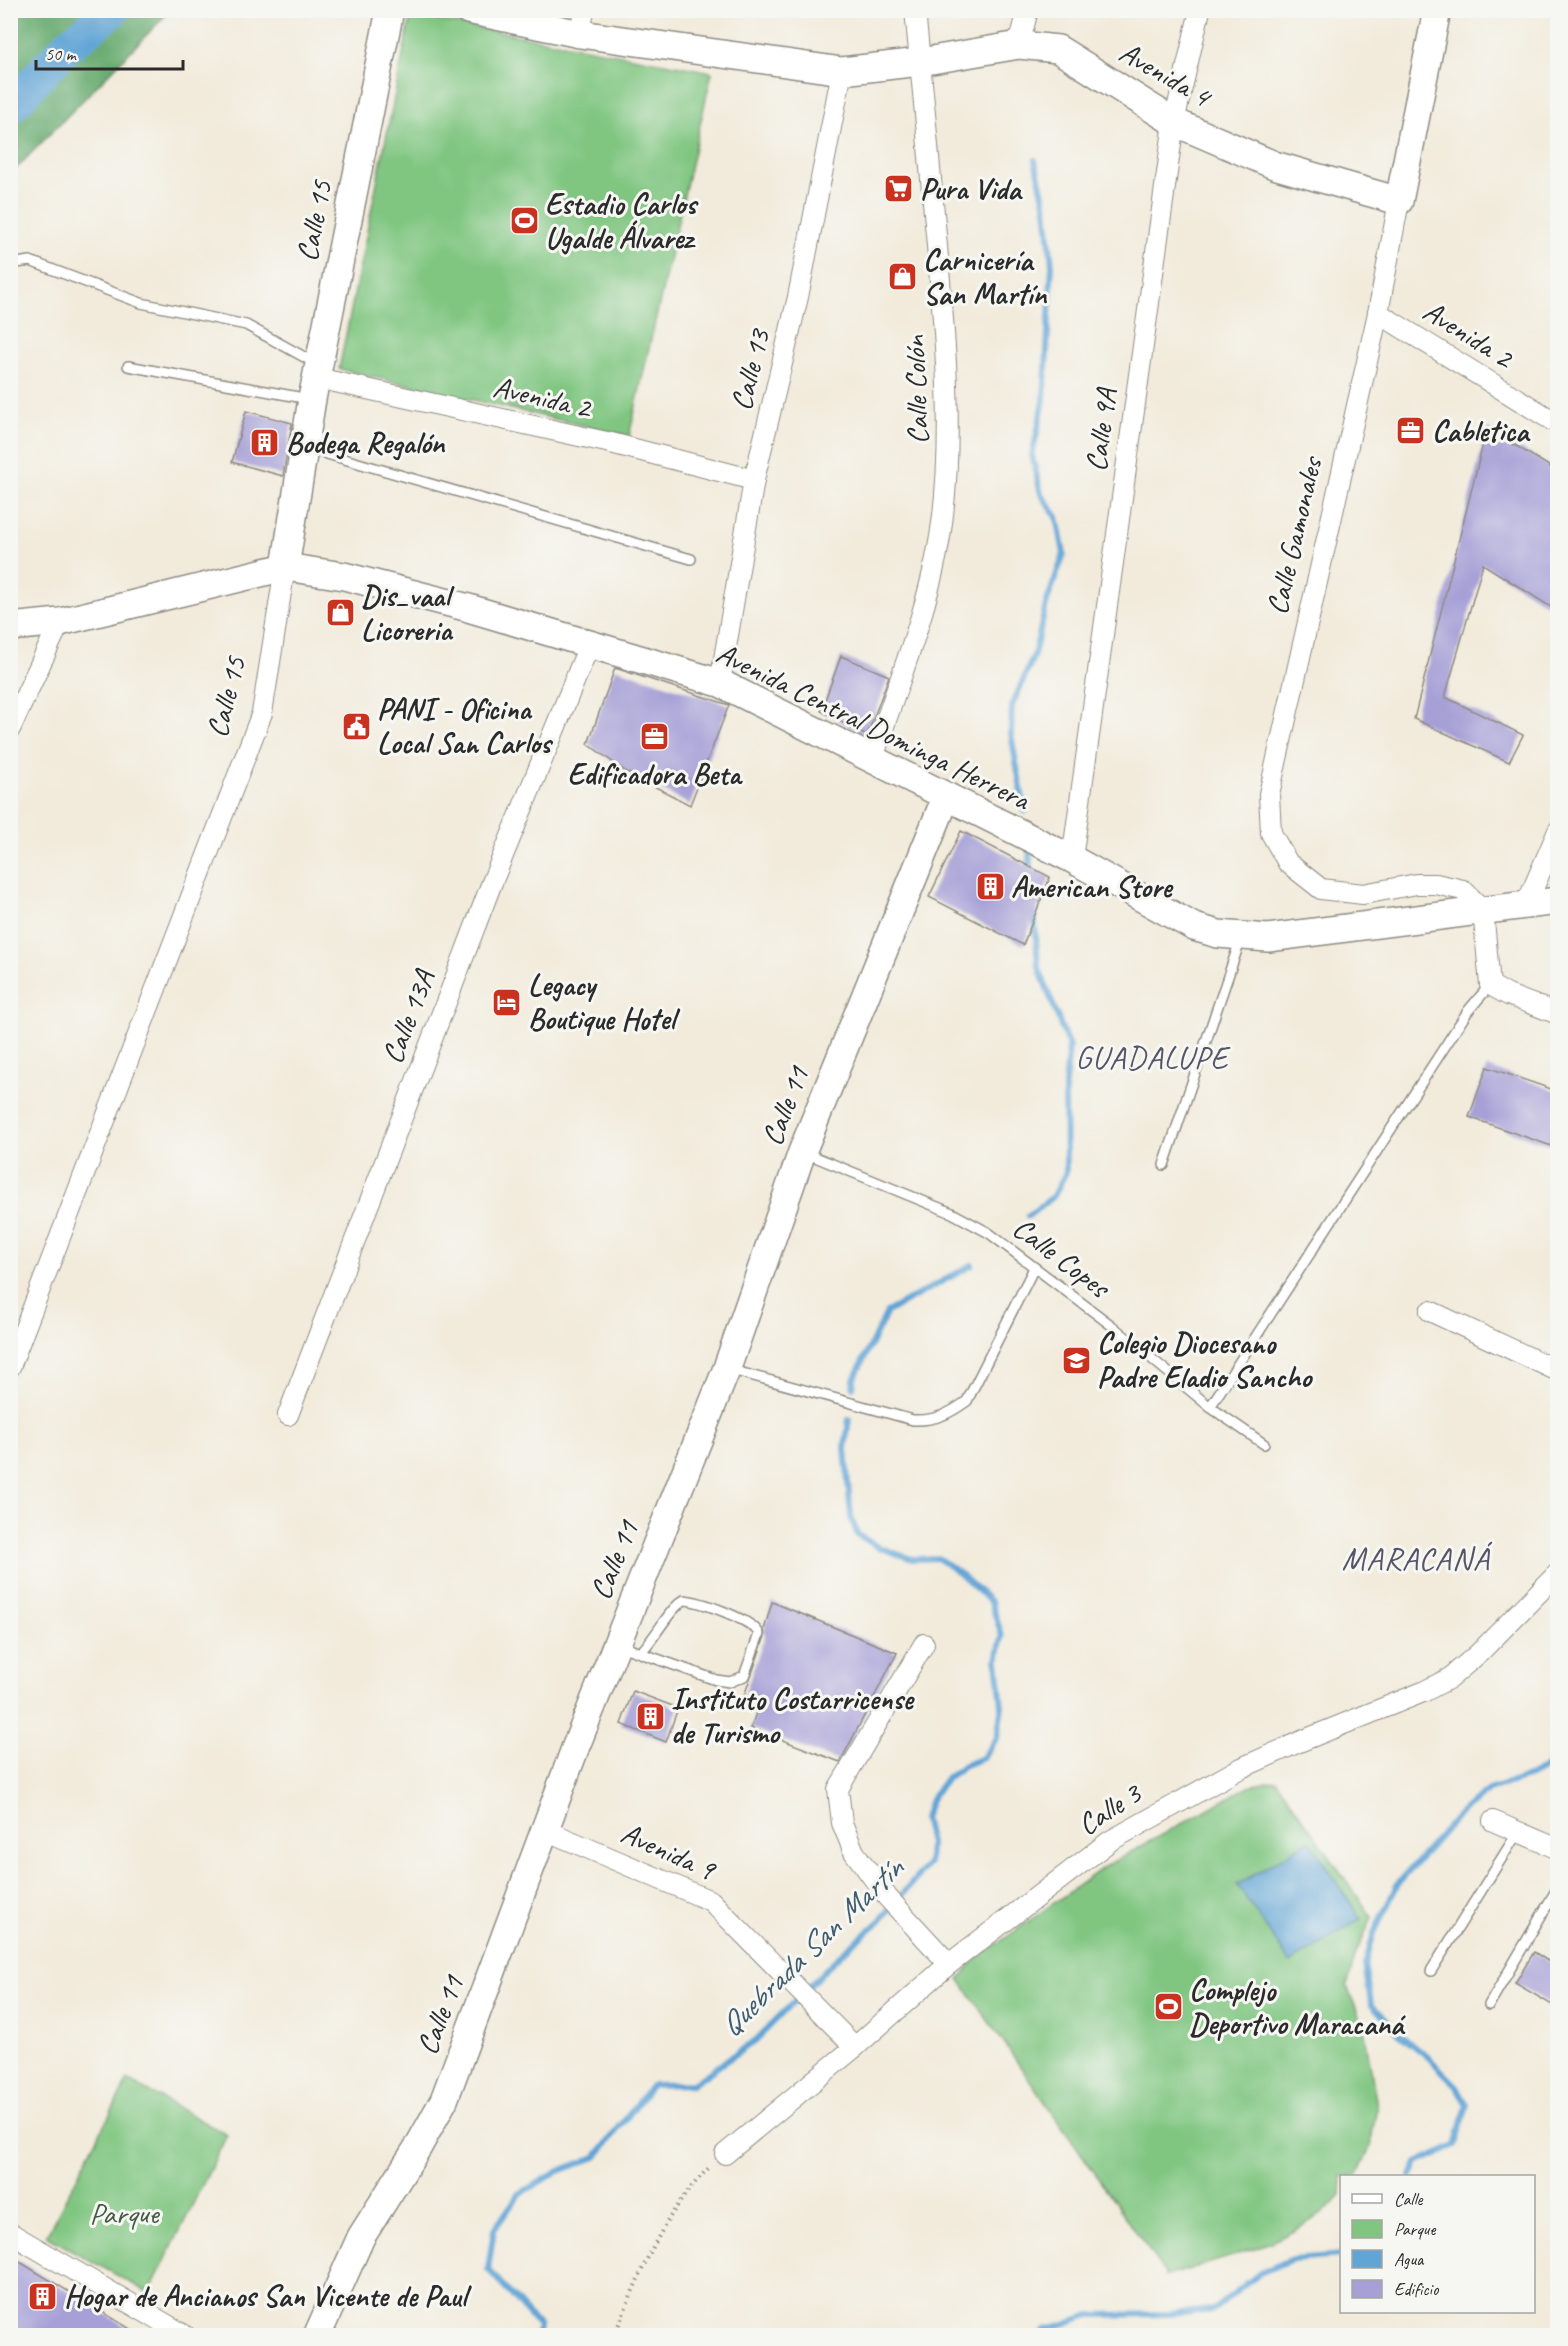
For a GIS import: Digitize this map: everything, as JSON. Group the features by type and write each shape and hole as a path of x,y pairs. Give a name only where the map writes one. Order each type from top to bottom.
{"street":[{"name":"Calle 15","path":"10,1367 262,713 316,381 390,10"},
{"name":"Avenida 4","path":"468,10 582,22 842,71 920,62 1019,45 1058,49 1174,122 1274,165 1399,201"},
{"name":"Calle Colón","path":"873,758 916,628 930,576 942,524 948,451 946,344 915,10"},
{"path":"1019,45 1028,10"},
{"name":"Calle 9A","path":"1072,859 1174,122 1200,10"},
{"name":"Calle Gamonales","path":"1437,10 1378,313 1269,794 1271,833 1288,863 1321,889 1363,894 1417,884 1436,884 1463,890 1483,910"},
{"name":"Calle 13","path":"720,683 754,480 798,297 842,71"},
{"name":"Avenida 2","path":"1378,313 1557,424"},
{"name":"Avenida 2","path":"316,381 611,443 754,480"},
{"name":"Avenida Central Dominga Herrera","path":"10,627 212,587 285,567 344,576 590,643 720,683 1072,859 1194,927 1218,934 1268,938 1557,901"},
{"path":"10,729 54,618"},
{"name":"Calle 13A","path":"288,1415 491,885 590,643"},
{"name":"Calle 11","path":"317,2336 362,2237 418,2147 444,2100 545,1830 628,1648 802,1152 946,797"},
{"path":"1526,905 1557,831"},
{"path":"1483,910 1490,985 1508,995 1557,1014"},
{"path":"1431,1311 1557,1371"},
{"name":"Calle 3","path":"725,2154 855,2047 949,1964 1110,1841 1202,1788 1299,1742 1424,1692 1450,1678 1479,1653 1557,1573"},
{"path":"924,1644 838,1789 842,1823 854,1852 903,1916 949,1964"},
{"path":"1493,1821 1557,1849"},
{"name":"Avenida 9","path":"545,1830 711,1901 855,2047"},
{"path":"10,2233 186,2336"}],"lane":[{"path":"10,264 30,261 141,303 246,325 316,381"},
{"path":"128,366 316,381"},
{"path":"304,447 691,559"},
{"path":"1164,1165 1242,936"},
{"path":"1210,1407 1468,1011 1490,985"},
{"name":"Calle Copes","path":"802,1152 952,1213 989,1233 1111,1325 1210,1407 1264,1444"},
{"path":"727,1368 913,1419 930,1420 951,1413 966,1401 1034,1268"},
{"path":"684,1600 750,1623 759,1634 744,1676 730,1682 716,1680 628,1648 657,1635 674,1607 684,1600"},
{"path":"1431,1971 1518,1832"},
{"path":"1489,2005 1557,1887"}],"path":[{"path":"614,2336 646,2259 671,2216 699,2178 725,2154"}],"green space":[{"path":"10,11 170,11 11,174"},
{"name":"Estadio Carlos Ugalde Álvarez","path":"411,15 712,72 629,436 339,369"},
{"name":"Complejo Deportivo Maracaná","path":"1276,1780 1372,1917 1356,1953 1347,1986 1364,2028 1377,2106 1370,2147 1357,2175 1340,2175 1340,2197 1323,2212 1282,2237 1237,2255 1167,2276 959,1979 976,1959 1104,1867 1249,1786"},
{"name":"Parque","path":"128,2080 227,2135 149,2293 46,2236"}],"water":[{"path":"1310,1840 1361,1919 1290,1963 1237,1885"}],"building":[{"name":"Bodega Regalón","path":"246,411 292,423 283,476 232,462"},
{"path":"1487,428 1557,471 1557,611 1483,564 1445,697 1523,735 1509,762 1414,719"},
{"path":"841,656 889,676 867,736 821,711"},
{"name":"Edificadora Beta","path":"615,668 729,705 690,805 625,771 588,744"},
{"name":"American Store","path":"961,831 1050,877 1023,945 929,897"},
{"path":"1487,1067 1557,1091 1557,1148 1469,1117"},
{"path":"772,1602 897,1653 840,1762 751,1728 760,1700 744,1696 765,1636 764,1630"},
{"name":"Instituto Costarricense de Turismo","path":"633,1691 678,1708 666,1742 621,1724"},
{"path":"1534,1952 1557,1967 1557,2008 1515,1983"},
{"name":"Hogar de Ancianos San Vicente de Paul","path":"10,2256 142,2336 10,2336"}],"waterway":[{"path":"10,107 67,46 113,10"},
{"name":"Quebrada San Martín","path":"1025,811 1011,734 1012,706 1034,655 1047,601 1064,554 1057,517 1041,494 1032,455 1044,401 1052,265 1046,208 1035,160"},
{"name":"Quebrada San Martín","path":"1029,850 1031,873"},
{"name":"Quebrada San Martín","path":"1028,1216 1054,1196 1066,1172 1065,1084 1069,1047 1038,965 1034,911"},
{"name":"Quebrada San Martín","path":"853,1387 854,1379 887,1312 972,1265"},
{"name":"Quebrada San Martín","path":"538,2336 539,2326 488,2269 494,2230 519,2194 559,2171 596,2157 652,2085 693,2084 756,2040 840,1955 880,1921 929,1863 930,1843 924,1818 933,1795 947,1778 963,1766 982,1758 997,1738 1002,1706 997,1661 1002,1636 991,1602 959,1573 938,1558 912,1559 878,1547 857,1534 851,1517 845,1448 849,1419"},
{"path":"1411,2175 1417,2163 1456,2145 1467,2105 1457,2086 1428,2057 1399,2034 1371,2003 1365,1964 1374,1933 1397,1885 1457,1816 1489,1790 1530,1776 1558,1762"},
{"path":"1042,2336 1045,2330 1090,2315 1170,2314 1213,2310 1260,2273 1292,2259 1340,2255"}],"place":[{"name":"Pura Vida","path":"899,189"},
{"name":"Estadio Carlos Ugalde Álvarez","path":"524,221"},
{"name":"Carnicería San Martín","path":"902,277"},
{"name":"Cabletica","path":"1411,431"},
{"name":"Bodega Regalón","path":"265,443"},
{"name":"Dis_vaal Licoreria","path":"340,613"},
{"name":"PANI - Oficina Local San Carlos","path":"356,726"},
{"name":"Edificadora Beta","path":"654,737"},
{"name":"American Store","path":"990,887"},
{"name":"Legacy Boutique Hotel","path":"507,1002"},
{"name":"Colegio Diocesano Padre Eladio Sancho","path":"1076,1360"},
{"name":"Instituto Costarricense de Turismo","path":"650,1716"},
{"name":"Complejo Deportivo Maracaná","path":"1168,2007"},
{"name":"Hogar de Ancianos San Vicente de Paul","path":"43,2296"}],"district":[{"name":"GUADALUPE","path":"1152,1057"},
{"name":"MARACANÁ","path":"1416,1558"}]}
